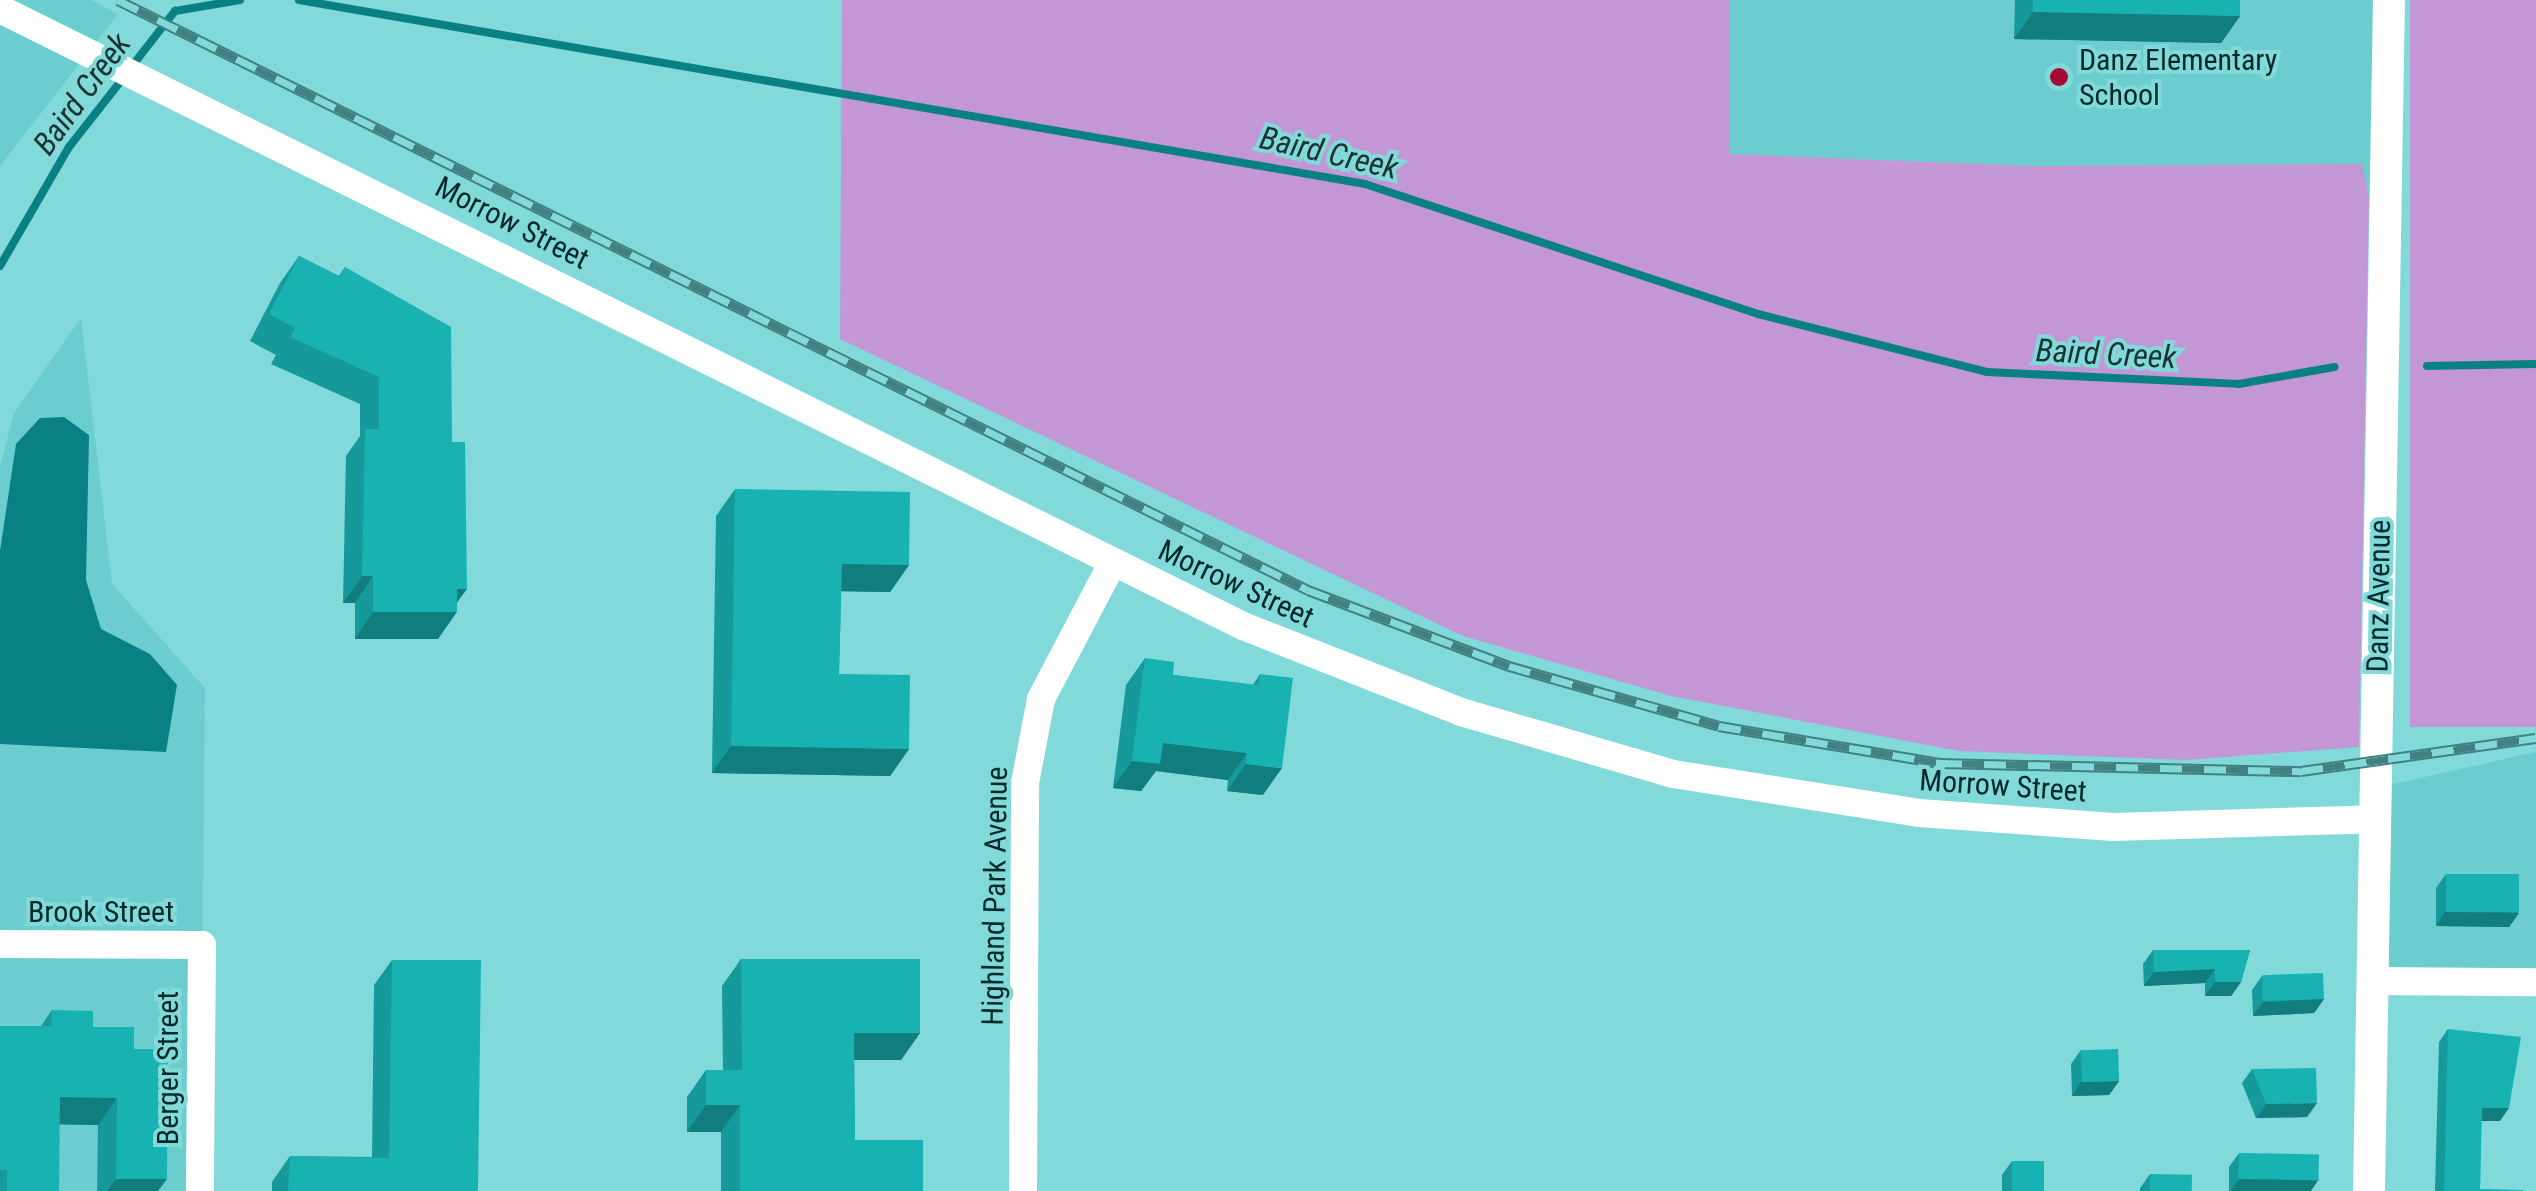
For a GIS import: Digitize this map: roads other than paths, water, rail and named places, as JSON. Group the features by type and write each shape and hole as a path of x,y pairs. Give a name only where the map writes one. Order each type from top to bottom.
{"street":[{"name":"Danz Avenue","path":"2369,1191 2389,0"},
{"name":"Morrow Street","path":"0,9 1113,562 1351,672 1673,774 1996,821 2231,828 2376,819"},
{"name":"Highland Park Avenue","path":"1024,1191 1026,782 1040,699 1113,562"},
{"name":"Brook Street","path":"0,944 202,945"},
{"name":"Berger Street","path":"200,1191 202,945"},
{"path":"2373,980 2536,982"}],"waterway":[{"name":"Baird Creek","path":"132,66 175,11 240,0"},
{"name":"Baird Creek","path":"299,0 1365,184 1758,314 1987,372 2239,384 2334,367"},
{"name":"Baird Creek","path":"0,266 69,147 124,77"},
{"name":"Baird Creek","path":"2427,366 2536,364"}],"railway":[{"path":"118,0 1308,590 1509,666 1719,726 1940,763 2301,771 2536,738"}],"place":[{"name":"Danz Elementary School","path":"2059,77"}]}
